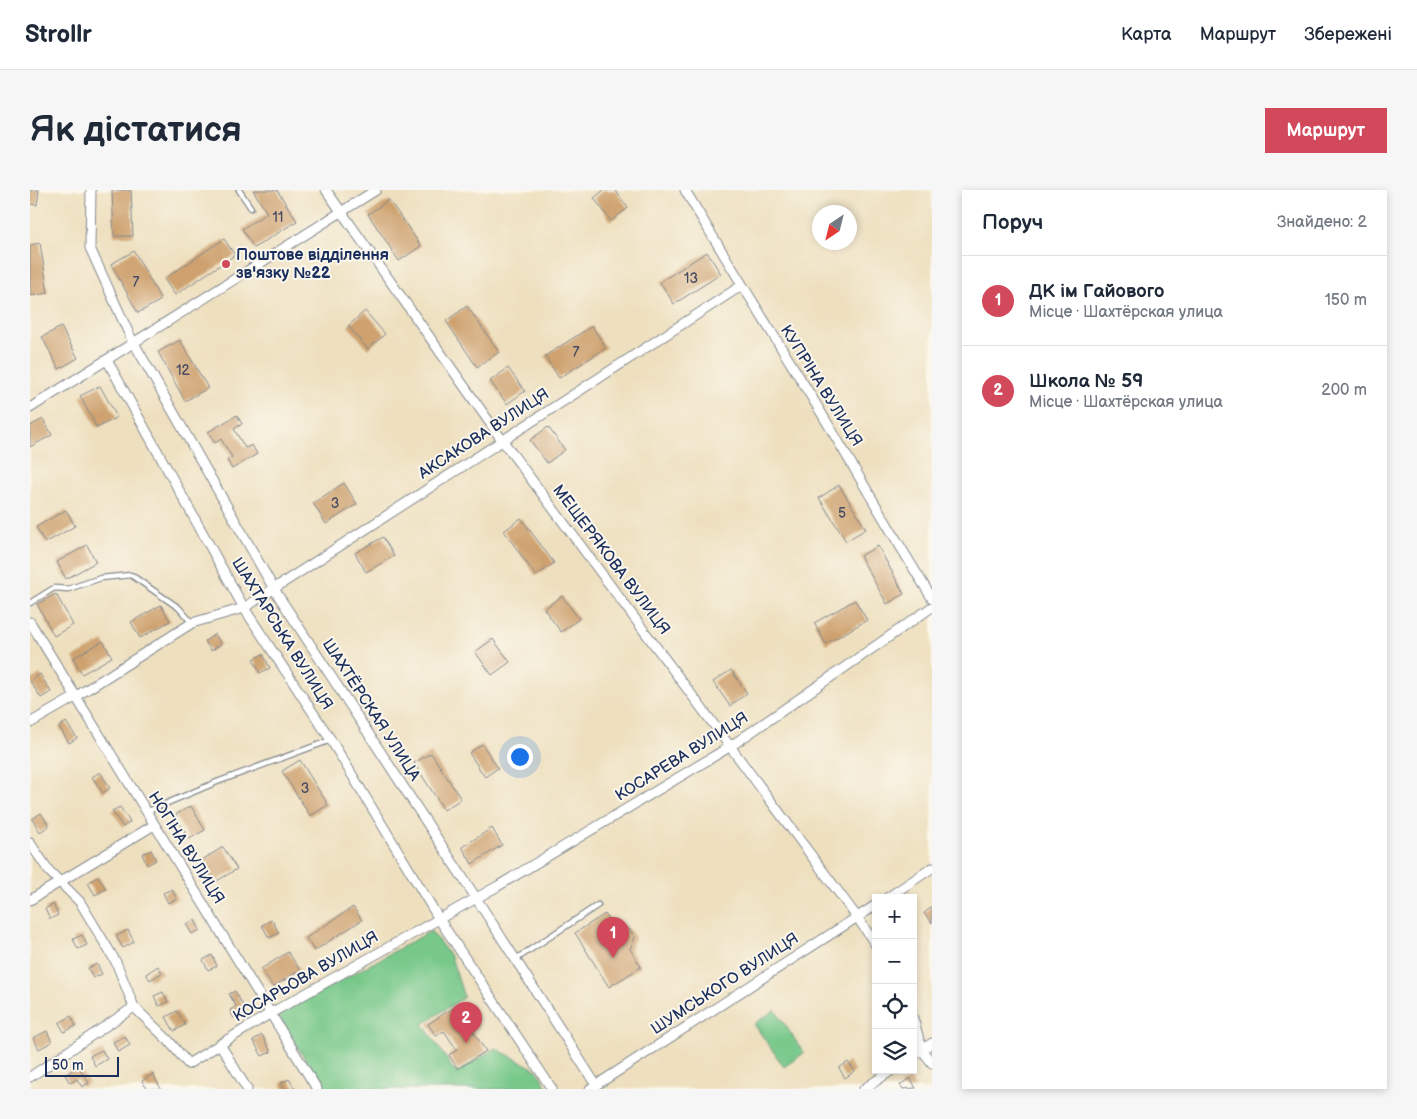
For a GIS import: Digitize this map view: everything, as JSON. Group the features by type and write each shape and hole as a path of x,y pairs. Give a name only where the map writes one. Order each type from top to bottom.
{"street":[{"name":"ШАХТЁРСКАЯ УЛИЦА","path":"92,190 90,248 130,336 274,589 476,898 593,1087"},
{"name":"МЕЩЕРЯКОВА ВУЛИЦЯ","path":"326,190 502,440 731,746 872,939"},
{"path":"30,408 376,190"},
{"name":"КУПРІНА ВУЛИЦЯ","path":"685,190 741,286 818,407 932,598"},
{"name":"АКСАКОВА ВУЛИЦЯ","path":"30,723 192,624 244,608 741,286"},
{"name":"ШАХТАРСЬКА ВУЛИЦЯ","path":"107,360 244,608 331,740 439,919 552,1089"},
{"name":"КОСАРЕВА ВУЛИЦЯ","path":"439,919 731,746 932,607"},
{"name":"НОГІНА ВУЛИЦЯ","path":"30,622 317,1089"},
{"path":"30,900 154,824"},
{"path":"30,843 59,882 70,890 85,909 116,962 134,1007 30,1077"},
{"path":"893,894 932,868"},
{"name":"ШУМСЬКОГО ВУЛИЦЯ","path":"593,1087 872,908"},
{"name":"КОСАРЬОВА ВУЛИЦЯ","path":"134,1007 169,1041 188,1064 271,1013 439,919"},
{"path":"916,1029 922,1050 932,1063"},
{"path":"917,1053 932,1043"},
{"path":"220,1044 247,1089"},
{"path":"864,1089 886,1074"}],"lane":[{"path":"239,190 251,208"},
{"path":"30,603 54,588 68,589 101,578 132,575 179,608 192,624"},
{"path":"146,812 217,782 331,740"},
{"path":"515,959 598,905"}],"green space":[{"path":"431,931 451,957 464,997 423,1024 456,1073 495,1048 537,1070 548,1089 323,1089 278,1015"},
{"path":"775,1010 804,1053 784,1067 754,1024"}],"building":[{"path":"30,190 39,190 37,205 30,204"},
{"path":"112,190 131,190 133,236 114,236"},
{"path":"253,190 277,190 297,221 254,248 242,229 267,213"},
{"path":"604,190 615,190 628,208 611,221 594,198"},
{"path":"389,200 421,246 399,261 368,214"},
{"path":"224,239 235,255 175,295 164,279"},
{"path":"40,243 48,293 30,296 30,245"},
{"path":"134,251 161,300 138,313 111,264"},
{"path":"707,252 721,274 674,304 660,282"},
{"path":"467,306 499,352 477,367 446,321"},
{"path":"365,311 385,334 368,349 348,326"},
{"path":"592,326 606,348 559,378 545,356"},
{"path":"61,327 78,358 59,369 42,337"},
{"path":"180,340 208,388 185,401 158,352"},
{"path":"508,368 525,391 507,404 490,381"},
{"path":"100,386 117,417 97,428 80,396"},
{"path":"237,415 242,424 234,429 245,448 252,445 257,454 232,469 227,460 232,457 221,439 215,443 208,432"},
{"path":"43,419 52,435 30,447 30,426"},
{"path":"548,427 565,450 547,463 530,440"},
{"path":"344,483 357,504 326,524 313,503"},
{"path":"839,485 866,529 846,541 819,498"},
{"path":"66,510 75,526 45,543 36,527"},
{"path":"521,518 554,563 536,576 504,531"},
{"path":"383,537 394,556 366,572 355,553"},
{"path":"87,545 96,562 66,579 57,562"},
{"path":"878,546 904,594 887,604 860,556"},
{"path":"56,594 73,625 54,636 37,604"},
{"path":"562,596 579,619 561,632 544,609"},
{"path":"855,600 867,620 826,644 814,623"},
{"path":"161,605 170,621 140,638 131,622"},
{"path":"215,634 221,644 211,651 205,641"},
{"path":"493,639 510,662 492,675 475,652"},
{"path":"103,641 112,657 82,674 73,658"},
{"path":"263,654 270,668 260,673 253,659"},
{"path":"731,670 747,693 730,706 713,682"},
{"path":"40,674 51,692 41,698 30,681"},
{"path":"66,722 77,738 69,743 59,727"},
{"path":"482,744 498,768 485,777 469,753"},
{"path":"431,753 461,799 444,810 414,763"},
{"path":"300,760 328,805 310,816 282,771"},
{"path":"100,772 110,788 103,793 92,777"},
{"path":"191,806 205,830 189,839 175,815"},
{"path":"120,807 130,822 123,827 112,811"},
{"path":"41,813 49,826 40,832 32,819"},
{"path":"492,828 502,845 472,864 462,847"},
{"path":"223,847 237,869 215,882 202,860"},
{"path":"151,850 156,860 147,865 142,854"},
{"path":"98,876 106,889 95,895 88,883"},
{"path":"172,889 177,899 168,903 163,893"},
{"path":"53,904 58,915 50,919 45,909"},
{"path":"353,907 362,920 314,951 306,938"},
{"path":"932,907 932,923 924,913"},
{"path":"605,914 614,928 626,927 631,931 635,938 630,949 641,967 609,987 575,933"},
{"path":"195,920 200,930 192,934 186,924"},
{"path":"272,920 279,933 269,938 262,925"},
{"path":"128,930 134,942 123,948 116,936"},
{"path":"82,935 87,945 78,949 73,939"},
{"path":"288,952 300,970 273,987 261,969"},
{"path":"212,955 217,966 208,970 203,960"},
{"path":"97,964 102,974 93,978 88,968"},
{"path":"158,966 162,973 150,980 146,974"},
{"path":"235,991 246,1011 234,1018 230,1010 236,1006 229,994"},
{"path":"163,992 168,1002 159,1006 154,996"},
{"path":"456,1006 486,1051 458,1069 449,1055 457,1050 444,1031 436,1036 428,1024"},
{"path":"177,1011 185,1025 174,1031 166,1017"},
{"path":"71,1016 76,1026 64,1032 59,1023"},
{"path":"47,1031 52,1042 39,1049 33,1038"},
{"path":"262,1035 271,1052 262,1056 253,1040"},
{"path":"125,1036 130,1045 118,1052 113,1042"},
{"path":"102,1050 107,1059 95,1066 90,1056"},
{"path":"848,1062 855,1071 845,1078 839,1068"},
{"path":"78,1066 89,1083 82,1087 77,1079 70,1083 65,1075"},
{"path":"153,1074 161,1089 147,1089 142,1081"},
{"path":"910,1078 916,1088 903,1089 900,1085"},
{"path":"289,1079 295,1089 284,1089 281,1083"}],"place":[{"name":"Поштове відділення зв'язку №22","path":"226,264"},
{"name":"ДК ім Гайового","path":"613,958"},
{"name":"Школа № 59","path":"466,1043"}]}
